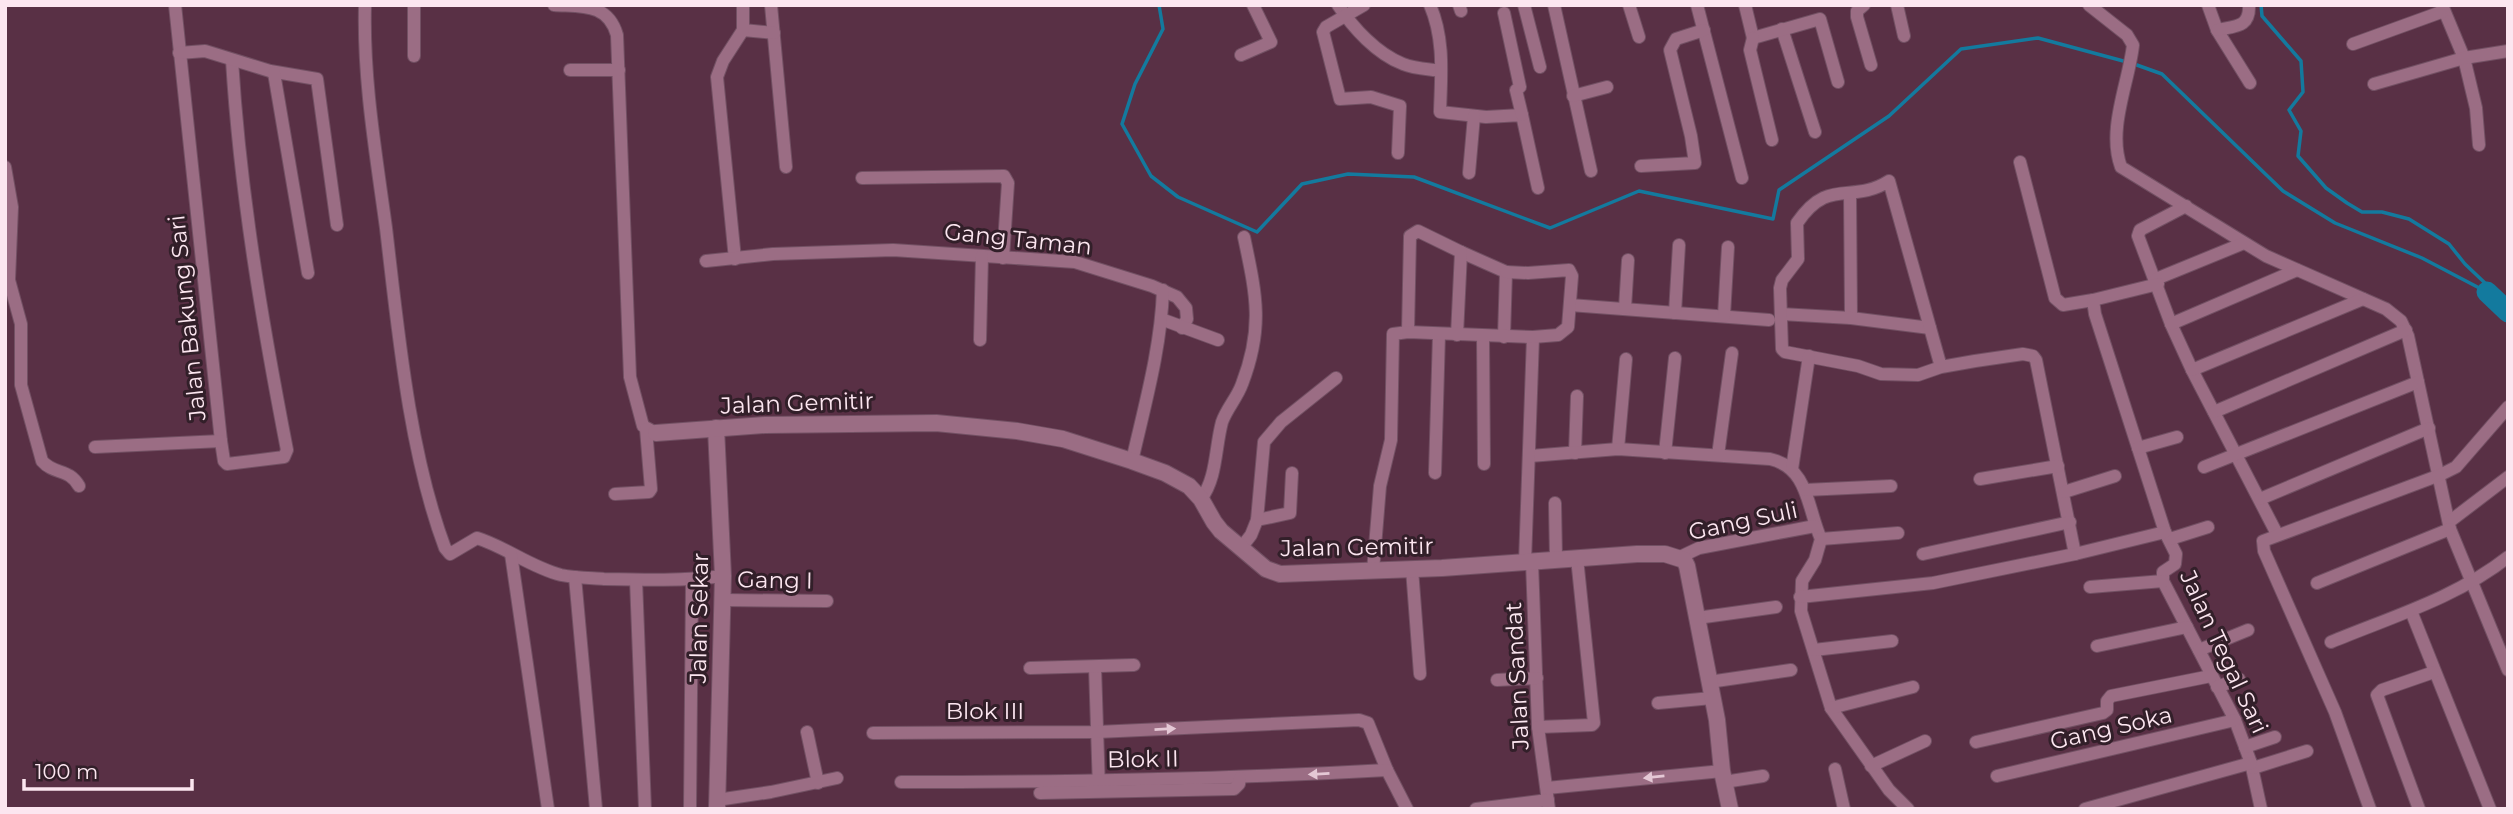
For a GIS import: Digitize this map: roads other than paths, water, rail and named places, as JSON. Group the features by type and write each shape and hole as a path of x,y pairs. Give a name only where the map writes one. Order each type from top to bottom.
{"street":[{"name":"Jalan Bakung Sari","path":"175,5 221,441 224,461 227,464 286,456 288,450 268,356 248,233 232,60"},
{"path":"365,5 364,51 395,303 416,443 444,548 450,554 477,538 496,544 545,569 575,577 692,580 723,576"},
{"path":"414,5 414,56"},
{"path":"554,5 605,9 617,35 629,361 638,412 643,426 651,431 651,489 649,492 615,494"},
{"path":"734,259 717,77 723,61 743,30 743,5"},
{"path":"771,5 786,167"},
{"path":"1241,55 1271,42 1253,5"},
{"path":"1364,5 1342,11 1323,32 1340,99 1371,97 1400,106 1398,153"},
{"path":"1430,5 1437,23 1442,56 1440,112 1474,116 1521,116"},
{"path":"1524,5 1540,67"},
{"path":"1554,5 1591,171"},
{"path":"1629,5 1639,37"},
{"path":"1697,5 1742,178"},
{"path":"1745,5 1753,38 1750,50 1772,140"},
{"path":"1864,5 1857,10 1857,17 1871,65"},
{"path":"1897,5 1904,36"},
{"path":"2089,5 2132,40 2132,54 2124,80 2117,152 2121,167 2266,257 2395,315 2406,330 2440,475 2449,526 2508,670"},
{"path":"2208,5 2217,30 2250,83"},
{"path":"2217,30 2244,23 2248,19 2249,5"},
{"path":"2353,44 2443,8 2464,58 2476,108 2479,145"},
{"path":"1342,11 1387,55 1407,65 1441,71"},
{"path":"1504,13 1520,87 1516,90 1521,116 1538,188"},
{"path":"1753,38 1820,19 1838,82"},
{"path":"1782,29 1815,132"},
{"path":"743,30 774,33"},
{"path":"1641,166 1695,163 1670,50 1676,39 1704,30"},
{"path":"179,53 205,51 274,73 317,79 337,225"},
{"path":"2374,84 2464,58 2508,51"},
{"path":"570,70 619,70"},
{"path":"274,73 308,273"},
{"path":"1573,96 1607,87"},
{"path":"1469,173 1474,116"},
{"path":"2020,162 2055,298 2063,305 2093,300 2157,282 2244,243"},
{"path":"5,167 12,207 9,280 21,324 21,385 43,461 47,467 70,474 79,486"},
{"path":"862,178 1004,176 1008,183 1003,258"},
{"path":"1941,367 1889,181 1873,189 1834,193 1823,197 1797,223 1798,259 1782,280 1775,317 1782,349 1785,352 1858,366 1881,374 1918,375 1941,367 2023,354 2033,356 2036,360 2075,554"},
{"path":"1850,193 1852,318"},
{"path":"2186,206 2138,232 2171,324 2192,370 2277,534"},
{"path":"1373,571 1380,486 1391,440 1392,336 1398,332 1504,337 1558,335 1568,327 1572,276 1569,270 1506,272 1423,232 1413,232 1410,236 1408,332"},
{"path":"1202,499 1210,484 1223,420 1242,383 1255,333 1257,306 1244,237"},
{"path":"1675,313 1679,245"},
{"path":"1724,316 1728,247"},
{"name":"Gang Taman","path":"706,261 842,250 893,250 1075,262 1163,290"},
{"path":"1457,335 1461,252"},
{"path":"980,340 982,256"},
{"path":"1625,309 1628,260"},
{"path":"2171,324 2297,270"},
{"path":"1504,337 1506,272"},
{"path":"1132,461 1161,320 1163,290 1177,297 1186,307 1187,319 1182,328"},
{"path":"2192,370 2363,299"},
{"name":"Jalan Tegal Sari","path":"2093,300 2096,321 2176,554 2172,567 2163,572 2163,581 2235,720 2252,765 2261,809"},
{"path":"1570,305 1724,316 1852,318 1930,328"},
{"path":"1161,320 1218,340"},
{"path":"2214,412 2406,330"},
{"path":"1435,473 1439,334"},
{"path":"1483,336 1484,464"},
{"name":"Jalan Sandat","path":"1533,337 1529,562 1538,727 1548,799"},
{"path":"1718,456 1732,353"},
{"path":"1792,468 1809,356"},
{"path":"1665,453 1675,358"},
{"path":"1618,449 1626,359"},
{"path":"1241,548 1251,535 1256,520 1264,442 1281,422 1336,378"},
{"path":"2204,467 2418,382"},
{"path":"1575,453 1577,396"},
{"path":"2370,809 2335,712 2262,546 2264,539 2456,467 2508,407"},
{"name":"Jalan Gemitir","path":"651,431 783,424 944,424 1063,439 1132,461 1181,482 1202,499 1213,522 1266,569 1280,574 1665,554 1680,557"},
{"name":"Jalan Sekar","path":"716,428 723,576 717,804"},
{"path":"2260,499 2428,428"},
{"path":"2138,448 2177,437"},
{"path":"95,447 221,441"},
{"path":"1530,456 1618,449 1770,459 1792,468 1809,498 1815,526 1821,539 1815,560 1802,582 1800,597 1801,611 1831,708 1889,790 1908,809"},
{"path":"1980,479 2058,466"},
{"path":"1256,520 1290,513 1292,473"},
{"path":"2064,492 2115,476"},
{"path":"2316,583 2449,526 2508,477"},
{"path":"1804,490 1891,486"},
{"path":"1555,503 1556,559"},
{"path":"1923,554 2070,522"},
{"name":"Gang Suli","path":"1680,557 1699,548 1815,526"},
{"path":"1800,597 1933,583 2208,527"},
{"path":"1821,539 1898,533"},
{"path":"511,554 548,809"},
{"path":"1680,557 1687,566 1719,733 1723,776 1730,809"},
{"path":"2331,642 2411,611 2490,571 2508,557"},
{"path":"1538,727 1594,723 1577,558"},
{"path":"2490,571 2508,567"},
{"path":"1412,569 1420,674"},
{"path":"575,577 596,809"},
{"path":"636,580 645,809"},
{"path":"690,809 692,580"},
{"path":"2090,587 2163,581"},
{"name":"Gang I","path":"723,600 827,601"},
{"path":"1697,618 1776,607"},
{"path":"2411,611 2490,809"},
{"path":"2097,646 2188,627"},
{"path":"2199,650 2248,630"},
{"path":"1814,650 1892,641"},
{"path":"1031,668 1134,665"},
{"path":"1040,793 1099,786 1095,667"},
{"path":"1658,703 1791,670"},
{"path":"2419,809 2376,695 2382,690 2434,672"},
{"path":"1496,680 1537,678"},
{"path":"1976,743 2103,713 2107,710 2107,701 2111,696 2239,679"},
{"path":"1831,708 1913,687"},
{"name":"Blok III","path":"873,733 1097,732 1359,720 1368,723 1387,770 1407,809"},
{"name":"Gang Soka","path":"1997,776 2235,720"},
{"path":"807,732 818,783"},
{"path":"2245,747 2275,737"},
{"path":"1871,766 1925,741"},
{"path":"2085,809 2307,751"},
{"path":"1835,769 1844,809"},
{"name":"Blok II","path":"901,782 1099,786 1387,770"},
{"path":"1476,809 1723,776 1763,776"},
{"path":"717,804 837,778"}],"waterway":[{"path":"1159,5 1163,29 1135,84 1122,124 1151,176 1178,197 1257,232 1302,184 1348,174 1414,177 1550,228 1639,191 1773,219 1779,190 1889,116 1961,49 2038,38 2127,62"},
{"path":"2261,5 2262,16 2301,61 2303,92 2289,110 2301,131 2298,156 2326,188 2362,212 2382,212 2409,219 2449,244 2485,283 2487,292"},
{"path":"2134,64 2162,74 2283,191 2335,223 2422,258 2487,292"},
{"path":"2487,292 2508,312"}]}
